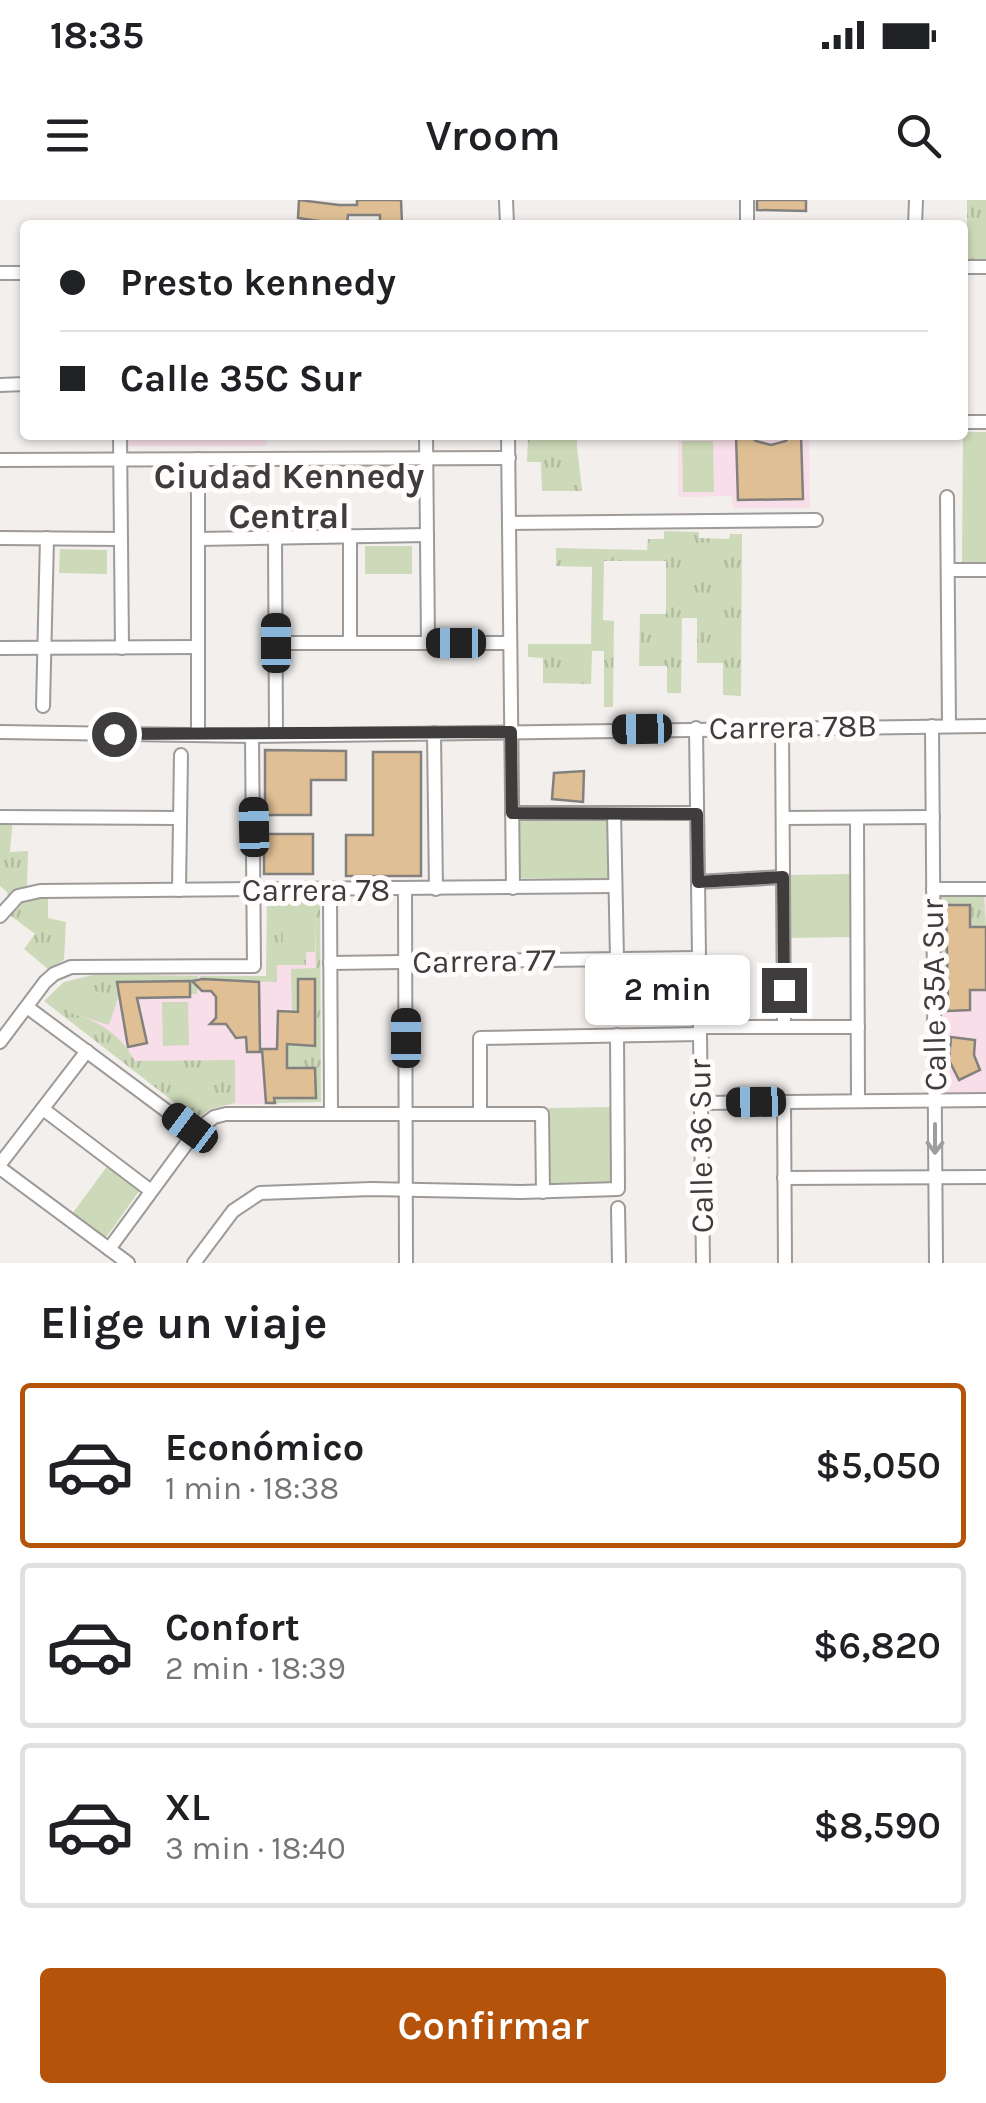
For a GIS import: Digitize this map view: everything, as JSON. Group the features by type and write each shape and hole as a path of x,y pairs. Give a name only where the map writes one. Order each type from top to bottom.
{"street":[{"path":"120,440 122,648"},
{"path":"426,440 428,643"},
{"path":"508,440 512,888"},
{"path":"0,460 509,458"},
{"path":"198,459 198,735"},
{"path":"948,497 949,726"},
{"path":"509,523 816,520"},
{"path":"198,538 427,535"},
{"path":"350,536 350,643"},
{"path":"275,537 276,735"},
{"path":"0,538 121,539"},
{"path":"43,706 47,538"},
{"path":"948,570 986,570"},
{"path":"276,643 510,643"},
{"path":"0,648 198,647"},
{"name":"Calle 35A Sur","path":"932,726 936,1263"},
{"name":"Carrera 78B","path":"0,732 252,736 986,726"},
{"path":"782,727 784,1027"},
{"name":"Calle 36 Sur","path":"696,728 703,1263"},
{"path":"434,732 436,889"},
{"path":"0,1042 54,974 82,964 254,966 252,736"},
{"path":"179,890 181,755"},
{"path":"512,813 697,814"},
{"path":"614,814 617,959"},
{"path":"0,817 180,818"},
{"path":"783,818 933,817"},
{"path":"857,818 858,1101"},
{"path":"698,882 783,877"},
{"name":"Carrera 78","path":"0,916 18,896 40,890 616,886"},
{"path":"405,889 406,1263"},
{"path":"933,889 986,889"},
{"path":"330,890 330,1114"},
{"name":"Carrera 77","path":"330,963 699,958"},
{"path":"27,1006 195,1132"},
{"path":"480,1114 480,1038 858,1027"},
{"path":"194,1263 233,1211 252,1196 274,1190 618,1190 616,1035"},
{"path":"86,1051 0,1166 128,1263"},
{"path":"701,1102 986,1100"},
{"path":"784,1102 784,1263"},
{"path":"42,1108 151,1191"},
{"path":"109,1249 195,1132 214,1118 242,1113 542,1114 542,1192"},
{"path":"784,1178 986,1177"},
{"path":"618,1208 619,1263"}],"shaded area":[{"path":"125,440 266,440 266,446 125,446"},
{"path":"678,440 809,440 810,508 733,508 732,496 678,497"},
{"path":"940,896 986,896 986,1093 942,1093"},
{"path":"267,901 320,901 321,1102 220,1105 196,1119 44,1001 64,982 97,974 266,976"}],"green space":[{"path":"967,200 986,200 986,260 968,260"},
{"path":"968,432 986,432 986,566 962,566 963,440 968,440"},
{"path":"528,440 576,440 582,491 542,491 541,462 527,462"},
{"path":"682,441 713,441 714,492 683,492"},
{"path":"664,531 699,532 699,538 729,539 730,534 742,534 741,696 723,695 723,663 697,663 697,618 682,618 681,693 667,693 667,666 639,666 640,614 666,614 666,561 604,561 603,620 614,621 613,707 604,707 604,651 592,651 591,684 543,683 543,658 528,657 528,644 591,644 592,567 556,566 556,548 647,550 648,539 664,539"},
{"path":"365,546 412,546 412,574 365,574"},
{"path":"60,549 107,550 107,574 59,573"},
{"path":"13,816 10,852 28,851 27,886 48,897 48,918 66,922 64,960 48,969 24,949 35,934 11,916 7,892 0,886 0,817"},
{"path":"520,818 610,819 610,880 519,878"},
{"path":"851,874 852,937 790,938 789,875"},
{"path":"940,896 984,896 986,927 970,927 969,905 946,905 948,1011 941,1011"},
{"path":"267,901 320,901 321,1102 275,1103 274,1061 287,1061 287,1044 315,1045 316,1013 292,1012 291,969 316,968 315,905 283,951 306,952 306,965 277,965 277,982 200,981 200,976 266,976"},
{"path":"282,905 315,905 315,952 283,952"},
{"path":"97,974 198,976 197,994 190,994 189,981 118,982 118,998 77,986 69,1012 107,1029 135,1061 235,1060 235,1103 210,1109 196,1119 44,1001 64,982"},
{"path":"77,985 118,998 109,1025 68,1012"},
{"path":"162,1002 188,1002 189,1045 163,1046"},
{"path":"613,1107 614,1185 550,1185 549,1108"},
{"path":"108,1165 140,1190 107,1236 103,1236 72,1214"}],"building":[{"path":"299,200 357,205 357,200 401,200 402,220 380,220 380,215 348,215 348,220 298,218"},
{"path":"757,200 806,200 806,211 757,210"},
{"path":"736,440 771,445 801,440 803,499 738,500"},
{"path":"265,750 346,751 346,780 311,780 311,815 265,815"},
{"path":"373,752 421,752 421,876 346,876 346,835 373,835"},
{"path":"584,771 583,802 552,799 554,773"},
{"path":"264,834 313,834 313,874 264,874"},
{"path":"946,905 970,905 970,927 986,927 986,990 970,990 970,1010 948,1011"},
{"path":"298,979 315,979 315,1046 287,1044 287,1068 315,1068 316,1098 274,1098 275,1103 266,1103 262,1049 277,1049 278,1011 298,1012"},
{"path":"190,981 190,997 137,998 147,1043 128,1047 117,982"},
{"path":"192,981 259,982 260,1052 247,1052 246,1037 236,1038 226,1024 210,1024 216,1018 216,997"},
{"path":"951,1037 975,1040 974,1055 980,1070 959,1080 949,1060"}],"district":[{"name":"Ciudad Kennedy Central","path":"289,496"}],"route":[{"path":"114,734 511,732 512,813 697,814 698,882 783,877 784,990"}]}
